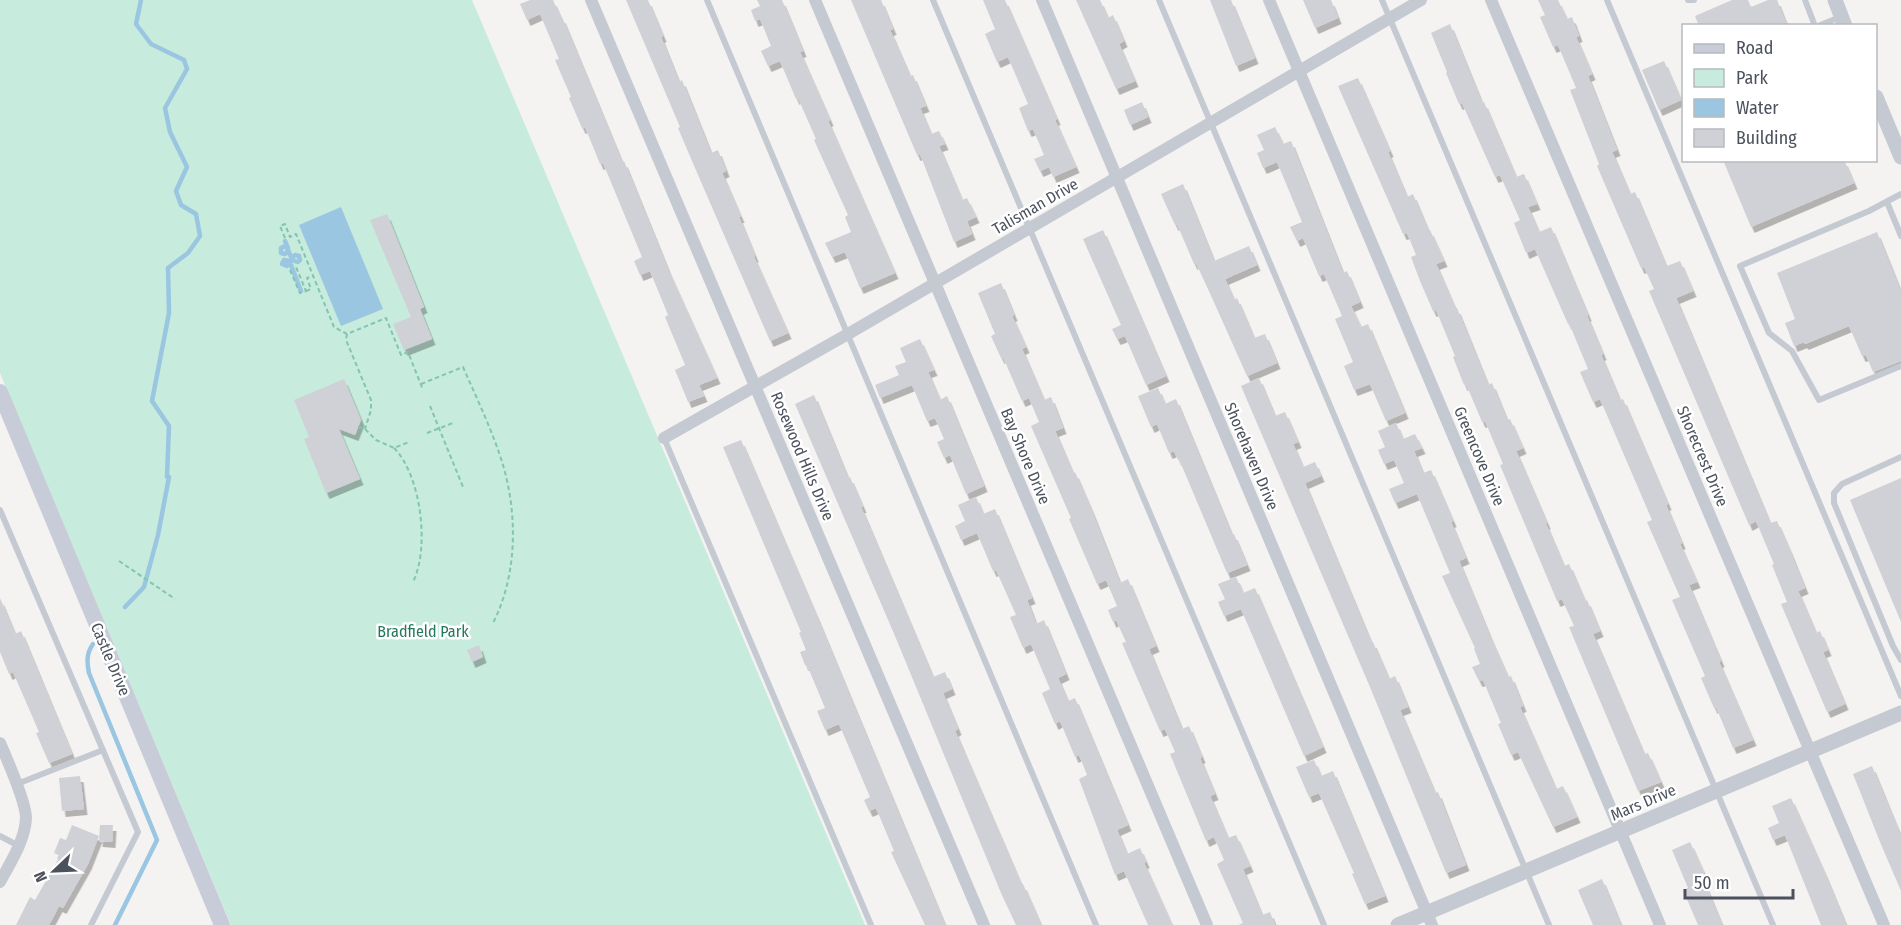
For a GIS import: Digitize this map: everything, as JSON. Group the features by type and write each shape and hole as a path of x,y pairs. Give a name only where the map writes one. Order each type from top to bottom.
{"main road":[{"name":"Castle Drive","path":"0,393 222,925"}],"street":[{"name":"Rosewood Hills Drive","path":"591,0 984,925"},
{"name":"Bay Shore Drive","path":"815,0 1207,925"},
{"name":"Shorehaven Drive","path":"1042,0 1430,919"},
{"name":"Greencove Drive","path":"1269,0 1660,925"},
{"name":"Talisman Drive","path":"664,438 848,334 1421,0"},
{"name":"Shorecrest Drive","path":"1491,0 1884,925"},
{"path":"1877,103 1901,157"},
{"name":"Mars Drive","path":"1398,925 1430,919 1526,871 1901,713"},
{"path":"0,742 26,816 19,846 0,882"}],"lane":[{"path":"707,0 1096,925"},
{"path":"933,0 1324,925"},
{"path":"1159,0 1549,925"},
{"path":"1382,0 1773,925"},
{"path":"1607,0 1901,696"},
{"path":"1688,0 1694,0"},
{"path":"1805,0 1816,24"},
{"path":"1820,24 1841,9"},
{"path":"1901,194 1869,211 1740,266 1769,333 1792,351 1819,400 1901,366"},
{"path":"1887,202 1901,236"},
{"path":"664,438 871,925"},
{"path":"1901,457 1842,484 1834,493 1834,503 1893,646 1901,660"},
{"path":"0,510 138,832 91,925"},
{"path":"16,784 103,750"},
{"path":"0,836 19,846"}],"path":[{"path":"285,238 280,226 285,224 290,237 296,234 334,327 347,334"},
{"path":"296,267 306,291"},
{"path":"290,270 300,293 311,289 307,278 313,276"},
{"path":"347,334 386,318 401,355 408,352 423,390"},
{"path":"347,334 346,340 371,400 371,410 365,429"},
{"path":"421,384 463,367 504,467 512,517 511,562 504,599 493,623"},
{"path":"430,406 463,487"},
{"path":"427,433 453,423"},
{"path":"358,427 365,429 376,440 394,448 400,454 414,487 421,517 421,555 413,582"},
{"path":"394,448 409,442"},
{"path":"119,561 176,599"}],"green space":[{"name":"Bradfield Park","path":"0,0 472,0 865,925 231,925 0,373"}],"water":[{"path":"341,207 383,309 341,326 299,225"}],"building":[{"path":"530,0 553,0 562,17 669,272 717,378 699,385 704,396 688,402 675,370 685,365 665,317 668,315 650,271 640,275 634,261 642,257 603,163 600,164 585,127 582,128 569,98 571,97 555,60 559,59 540,14 527,20 520,4"},
{"path":"626,0 648,0 679,82 682,80 711,153 718,150 726,171 722,173 741,217 739,217 754,257 788,333 770,341 678,128 680,127"},
{"path":"757,0 782,0 803,51 800,52 830,120 828,121 895,273 860,288 845,252 832,257 825,243 851,232 845,217 848,215 780,61 768,66 761,51 771,46 760,19 755,21 751,10 760,6"},
{"path":"851,0 881,0 893,29 890,30 926,106 920,108 931,134 939,131 945,144 939,146 962,200 967,198 976,217 967,221 972,234 954,242 920,154 917,155"},
{"path":"983,0 1005,0 1076,167 1053,177 1049,167 1040,171 1034,159 1044,155 1033,129 1028,131 1019,108 1028,104 1008,57 997,62 985,34 995,29"},
{"path":"1076,0 1100,0 1108,18 1113,15 1124,41 1119,44 1135,81 1116,89"},
{"path":"1210,0 1231,0 1255,58 1236,66"},
{"path":"1303,0 1331,0 1338,18 1315,28"},
{"path":"1538,0 1558,0 1567,19 1572,17 1579,36 1576,37 1592,74 1588,76 1617,150 1612,152 1630,194 1635,192 1667,268 1680,261 1693,291 1676,298 1770,523 1777,521 1790,551 1805,588 1798,591 1816,633 1820,631 1828,650 1823,652 1845,704 1827,712 1781,604 1787,602 1756,521 1749,525 1649,291 1654,289 1644,267 1641,268 1597,166 1599,164 1570,90 1576,88 1558,45 1553,47 1540,17 1545,15"},
{"path":"1732,0 1748,0 1751,7 1768,0 1777,0 1786,24 1698,24 1695,16"},
{"path":"1450,24 1482,103 1484,102 1516,177 1524,174 1537,204 1528,207 1539,232 1551,227 1620,400 1623,399 1668,504 1666,505 1682,543 1680,544 1697,582 1689,585 1753,740 1733,748 1701,678 1705,676 1672,600 1680,597 1647,522 1652,520 1600,399 1593,402 1580,372 1588,369 1569,323 1535,249 1526,253 1514,223 1520,220 1500,175 1495,177 1446,73 1431,33"},
{"path":"1664,61 1681,100 1659,110 1642,70"},
{"path":"1358,78 1407,197 1413,194 1444,261 1436,264 1455,308 1457,308 1488,385 1492,383 1507,420 1510,419 1523,448 1516,451 1546,524 1564,566 1569,564 1585,601 1587,600 1600,631 1593,634 1644,754 1648,753 1661,782 1638,791 1569,627 1574,626 1562,599 1557,601 1500,465 1503,464 1485,421 1482,422 1466,384 1464,385 1436,310 1433,311 1420,281 1411,257 1416,255 1407,233 1403,234 1338,86"},
{"path":"1142,102 1148,117 1130,125 1124,110"},
{"path":"1275,127 1283,144 1291,141 1343,273 1347,271 1360,302 1351,306 1361,327 1368,324 1405,413 1386,421 1370,384 1354,390 1344,366 1353,362 1335,319 1342,316 1324,274 1319,276 1303,238 1297,241 1290,227 1302,222 1277,162 1263,168 1257,153 1264,150 1257,135"},
{"path":"1724,162 1845,162 1854,183 1751,227"},
{"path":"1183,184 1214,261 1249,246 1257,265 1225,279 1234,300 1237,298 1254,338 1265,334 1277,363 1247,376 1196,263 1194,264 1161,194"},
{"path":"387,214 424,307 420,309 432,339 404,350 393,324 411,317 370,220"},
{"path":"1103,230 1166,376 1146,385 1125,336 1117,339 1112,329 1121,325 1083,239"},
{"path":"1877,232 1901,292 1901,361 1873,372 1866,355 1862,356 1849,326 1805,344 1804,342 1794,346 1785,323 1795,319 1777,273"},
{"path":"1001,283 1026,347 1022,349 1044,400 1051,397 1063,428 1055,431 1091,509 1120,583 1128,579 1156,646 1149,649 1182,729 1189,726 1202,757 1200,758 1215,794 1210,796 1228,838 1236,835 1250,866 1243,869 1262,915 1270,912 1275,925 1238,925 1243,923 1217,864 1224,860 1214,837 1206,841 1170,754 1175,752 1165,729 1160,731 1122,643 1126,642 1116,620 1113,622 1108,610 1117,606 1106,580 1097,584 1069,519 1071,518 1031,426 1039,422 1029,398 1022,401 991,336 995,334 978,293"},
{"path":"920,339 934,370 928,372 940,400 947,396 984,486 966,494 950,455 944,458 937,442 944,439 935,418 927,421 912,385 880,398 875,385 899,375 895,366 906,362 900,348"},
{"path":"1259,378 1275,416 1285,412 1298,442 1293,444 1303,467 1315,462 1321,476 1305,483 1371,642 1389,679 1395,676 1408,707 1400,710 1435,793 1438,792 1466,865 1446,873 1370,687 1241,386"},
{"path":"344,379 361,420 355,435 339,429 360,479 326,493 304,439 309,437 294,400"},
{"path":"1158,388 1165,404 1176,399 1232,535 1234,534 1247,565 1227,573 1179,459 1174,451 1169,453 1157,424 1151,427 1138,396"},
{"path":"814,395 933,677 945,672 952,689 943,693 958,729 955,731 1041,925 1016,925 1001,893 895,636 795,404"},
{"path":"1396,423 1403,439 1415,434 1422,448 1414,451 1423,473 1431,470 1453,521 1451,522 1466,558 1459,561 1489,634 1508,677 1511,676 1523,706 1520,707 1556,789 1563,786 1577,817 1553,827 1518,752 1511,755 1498,724 1501,723 1483,680 1479,681 1472,667 1480,664 1475,648 1442,576 1450,573 1417,494 1395,503 1389,489 1404,483 1394,460 1384,464 1378,450 1385,447 1378,431"},
{"path":"741,440 945,925 925,925 891,852 894,851 876,808 869,811 864,800 870,797 839,724 825,730 817,711 825,708 800,652 806,650 799,633 801,632 723,447"},
{"path":"1901,478 1901,622 1850,500"},
{"path":"976,497 983,514 995,509 1032,598 1027,600 1036,624 1044,620 1066,674 1058,678 1068,701 1075,698 1128,825 1117,830 1127,854 1140,848 1146,862 1144,863 1172,925 1148,925 1124,871 1115,875 1079,779 1087,775 1079,755 1075,757 1060,721 1055,724 1042,693 1050,689 1031,644 1023,648 1010,617 1016,615 996,570 993,571 977,533 961,540 955,526 965,521 958,505"},
{"path":"1236,577 1243,593 1255,588 1323,747 1304,756 1241,609 1224,616 1218,602 1225,599 1218,584"},
{"path":"0,598 15,634 21,631 72,754 49,763 36,733 39,732 13,672 9,674 0,652"},
{"path":"479,645 483,657 472,662 467,650"},
{"path":"1314,760 1321,776 1333,771 1385,896 1365,904 1319,793 1309,797 1296,767"},
{"path":"1872,766 1901,837 1901,891 1853,774"},
{"path":"80,776 84,809 62,811 59,778"},
{"path":"1791,798 1846,925 1821,925 1785,835 1773,840 1768,828 1779,823 1772,806"},
{"path":"72,825 99,836 88,864 63,908 59,906 49,925 16,925 30,897 35,900 60,856 54,853 60,838 66,840"},
{"path":"100,825 113,825 112,842 99,841"},
{"path":"1690,842 1704,873 1701,874 1722,925 1698,925 1683,890 1688,888 1672,850"},
{"path":"1602,879 1621,925 1593,925 1578,890"}],"waterway":[{"path":"125,607 144,587 158,535 169,477 167,477 169,426 152,401 169,313 168,268 188,253 200,236 196,214 181,205 176,191 187,167 170,132 165,108 187,69 184,60 151,44 136,24 141,0"},
{"path":"285,241 288,248 288,250 288,251 285,254 281,253 281,248 285,246 287,248 288,250 292,258 293,260 298,262 300,260 299,256 295,255 293,257 292,259 290,262 289,263 287,266 282,264 284,260 289,261 291,265 301,291"},
{"path":"93,644 88,658 89,673 157,840 115,925"}]}
